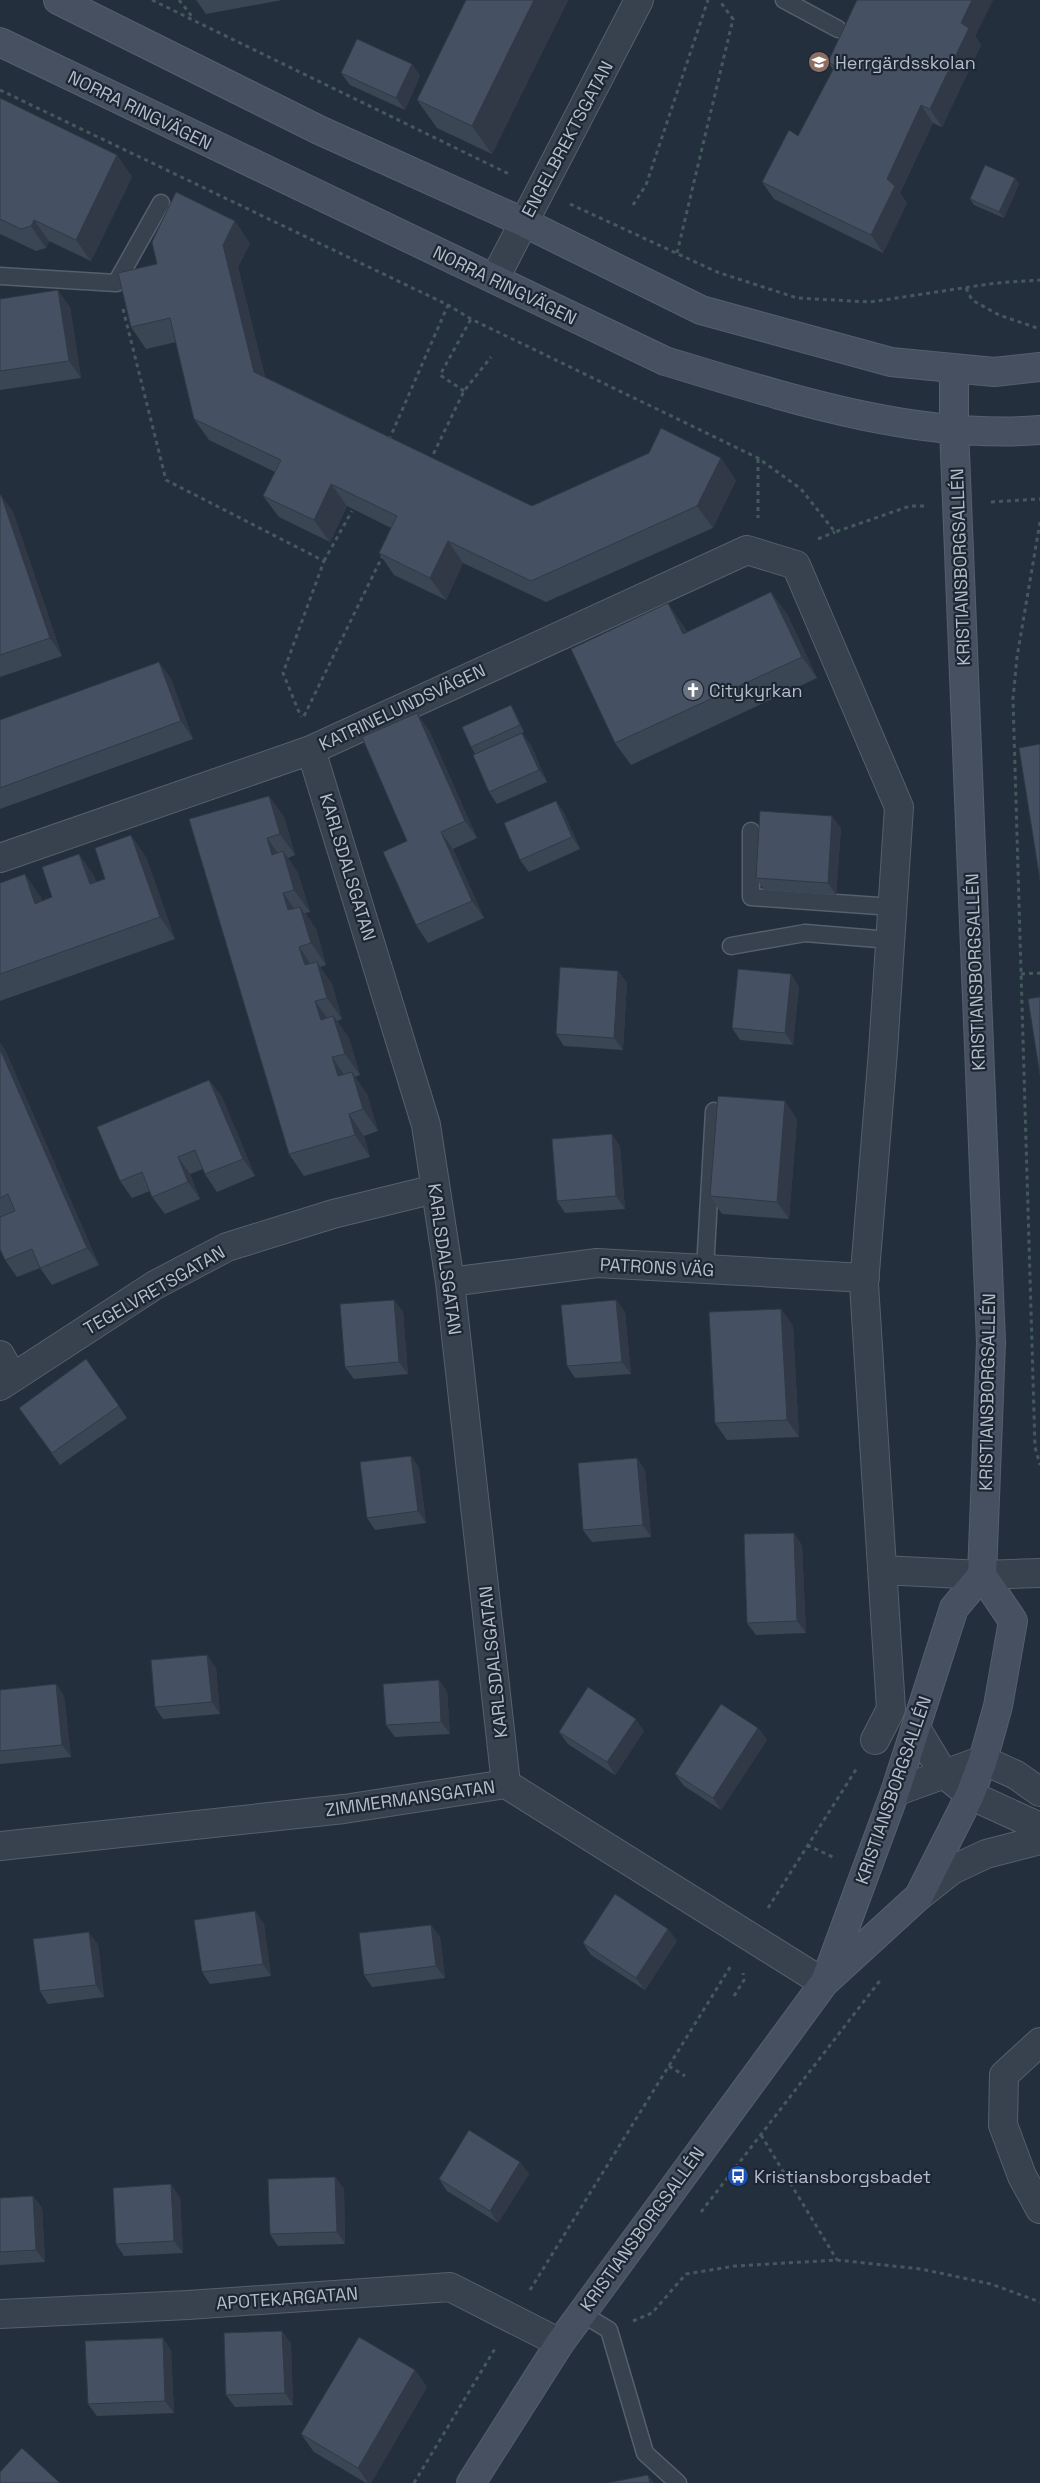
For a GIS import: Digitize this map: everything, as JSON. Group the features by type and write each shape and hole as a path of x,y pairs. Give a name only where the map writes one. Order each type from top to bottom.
{"street":[{"path":"58,0 319,130 523,222 701,310 892,362 994,372 1040,367"},
{"name":"ENGELBREKTSGATAN","path":"495,278 639,0"},
{"name":"NORRA RINGVÄGEN","path":"0,42 495,278 582,323 665,361 762,390 876,419 1001,434 1040,430"},
{"name":"KRISTIANSBORGSALLÉN","path":"471,2483 581,2313 824,1983 919,1896 970,1795 998,1706 1013,1621 982,1575 991,1343 954,428 954,369"},
{"name":"KATRINELUNDSVÄGEN","path":"0,858 311,750 746,550 796,565"},
{"name":"KRISTIANSBORGSALLÉN","path":"796,565 899,807 865,1278 891,1709 876,1740"},
{"name":"KARLSDALSGATAN","path":"311,750 426,1125 450,1282 506,1784"},
{"name":"TEGELVRETSGATAN","path":"4,1372 227,1246 333,1214 435,1189"},
{"name":"PATRONS VÄG","path":"450,1282 597,1263 865,1278"},
{"path":"882,1570 982,1575 1040,1573"},
{"name":"KRISTIANSBORGSALLÉN","path":"824,1983 896,1792 954,1608 982,1575"},
{"path":"916,1728 943,1773 970,1795 1040,1827"},
{"path":"896,1792 982,1760 1016,1775 1040,1792"},
{"name":"ZIMMERMANSGATAN","path":"0,1846 344,1809 506,1784 743,1947 824,1983"},
{"path":"919,1896 952,1870 986,1854 1040,1840"},
{"path":"1040,2042 1004,2074 1003,2125 1022,2176 1040,2208"},
{"name":"APOTEKARGATAN","path":"0,2314 188,2305 450,2286 560,2343"}],"lane":[{"path":"784,0 838,29"},
{"path":"0,276 116,283 161,203"},
{"path":"751,831 751,897 893,907"},
{"path":"731,946 805,933 890,940"},
{"path":"705,1269 714,1111"},
{"path":"581,2313 609,2330 645,2453 678,2483"}],"path":[{"path":"152,0 540,190 717,272 797,298 870,302 996,282 1040,280"},
{"path":"178,0 196,21"},
{"path":"633,205 646,185 708,0"},
{"path":"677,253 733,19 719,0"},
{"path":"0,90 448,305 471,319 758,458 801,489 835,532 910,506 1040,499"},
{"path":"116,283 166,480 324,561"},
{"path":"966,288 972,300 999,315 1040,329"},
{"path":"387,445 448,305"},
{"path":"464,391 440,375 471,319"},
{"path":"427,466 464,391 491,357"},
{"path":"758,458 758,525"},
{"path":"352,511 324,561 283,673 302,720 384,553"},
{"path":"1040,522 1017,657 1013,698 1035,1447 1040,1465"},
{"path":"1021,974 1040,973"},
{"path":"414,2483 513,2318 669,2066 876,1740"},
{"path":"734,1996 744,1980 743,1947"},
{"path":"700,2213 883,1977"},
{"path":"669,2066 685,2076"},
{"path":"761,2135 837,2260"},
{"path":"609,2330 652,2313 686,2274 734,2266 837,2260 921,2269 991,2284 1040,2302"}],"building":[{"path":"466,0 534,0 472,126 417,100"},
{"path":"857,0 972,0 961,23 969,28 930,109 921,105 887,179 895,186 871,235 762,182 789,130 798,136 835,66 828,62"},
{"path":"357,39 412,64 396,98 341,73"},
{"path":"0,98 117,155 76,240 34,220 31,226 21,229 0,219"},
{"path":"985,165 1015,178 999,212 970,199"},
{"path":"176,192 235,221 223,245 254,372 532,506 649,453 661,428 721,458 697,506 531,581 448,541 430,578 379,553 397,516 331,484 314,520 263,496 281,460 194,419 170,318 131,327 118,273 157,264 152,242"},
{"path":"58,290 69,361 0,371 0,299"},
{"path":"0,495 50,638 0,655"},
{"name":"Citykyrkan","path":"771,592 802,657 615,743 571,649 668,603 683,634"},
{"path":"159,662 181,721 0,788 0,720"},
{"path":"511,705 520,725 471,747 462,727"},
{"path":"417,713 465,821 441,832 472,901 416,925 383,852 407,841 362,737"},
{"path":"522,733 539,770 489,792 473,755"},
{"path":"1040,744 1040,880 1019,748"},
{"path":"269,796 280,834 267,838 272,855 283,851 294,890 283,893 288,910 300,907 311,943 299,947 305,965 317,962 327,998 315,1001 321,1020 333,1016 345,1054 332,1057 338,1076 352,1072 363,1109 349,1114 355,1135 289,1154 189,819"},
{"path":"556,801 572,837 520,860 504,823"},
{"path":"760,811 832,816 828,883 756,878"},
{"path":"131,835 160,917 0,974 0,883 25,874 35,904 52,897 42,867 79,854 90,884 105,879 95,848"},
{"path":"560,967 618,971 614,1038 556,1034"},
{"path":"738,969 791,974 785,1033 732,1028"},
{"path":"1040,997 1040,1075 1028,999"},
{"path":"0,1049 87,1248 40,1268 32,1249 5,1260 0,1249 0,1217 15,1211 8,1194 0,1198"},
{"path":"209,1080 243,1159 205,1174 195,1150 178,1157 188,1182 152,1197 142,1172 120,1181 97,1127"},
{"path":"718,1096 785,1101 777,1202 710,1196"},
{"path":"612,1134 616,1196 557,1201 552,1139"},
{"path":"394,1300 399,1362 345,1367 340,1304"},
{"path":"616,1300 622,1362 567,1366 561,1305"},
{"path":"781,1309 787,1420 715,1423 709,1312"},
{"path":"86,1359 119,1406 52,1453 19,1408"},
{"path":"411,1456 418,1511 367,1518 360,1462"},
{"path":"637,1458 643,1525 583,1530 578,1463"},
{"path":"794,1533 797,1621 747,1623 744,1534"},
{"path":"207,1655 212,1702 155,1707 151,1660"},
{"path":"439,1680 441,1722 386,1725 383,1684"},
{"path":"56,1684 62,1745 0,1751 0,1690"},
{"path":"588,1687 636,1719 607,1762 559,1732"},
{"path":"721,1704 758,1728 713,1798 675,1774"},
{"path":"615,1894 668,1929 636,1978 583,1943"},
{"path":"255,1911 263,1964 202,1972 194,1920"},
{"path":"431,1925 436,1966 364,1975 359,1933"},
{"path":"89,1932 96,1985 40,1991 33,1939"},
{"path":"469,2130 520,2162 490,2211 439,2179"},
{"path":"335,2177 337,2232 270,2234 268,2179"},
{"path":"171,2184 174,2241 116,2244 113,2188"},
{"path":"33,2196 36,2250 0,2252 0,2198"},
{"path":"282,2331 285,2393 226,2395 224,2333"},
{"path":"359,2337 415,2370 358,2468 301,2434"},
{"path":"163,2338 165,2401 88,2404 85,2341"},
{"path":"22,2448 60,2483 0,2483 0,2472"},
{"path":"648,2475 650,2483 607,2483"}],"place":[{"name":"Herrgärdsskolan","path":"819,62"},
{"name":"Citykyrkan","path":"693,690"},
{"name":"Kristiansborgsbadet","path":"738,2176"}]}
